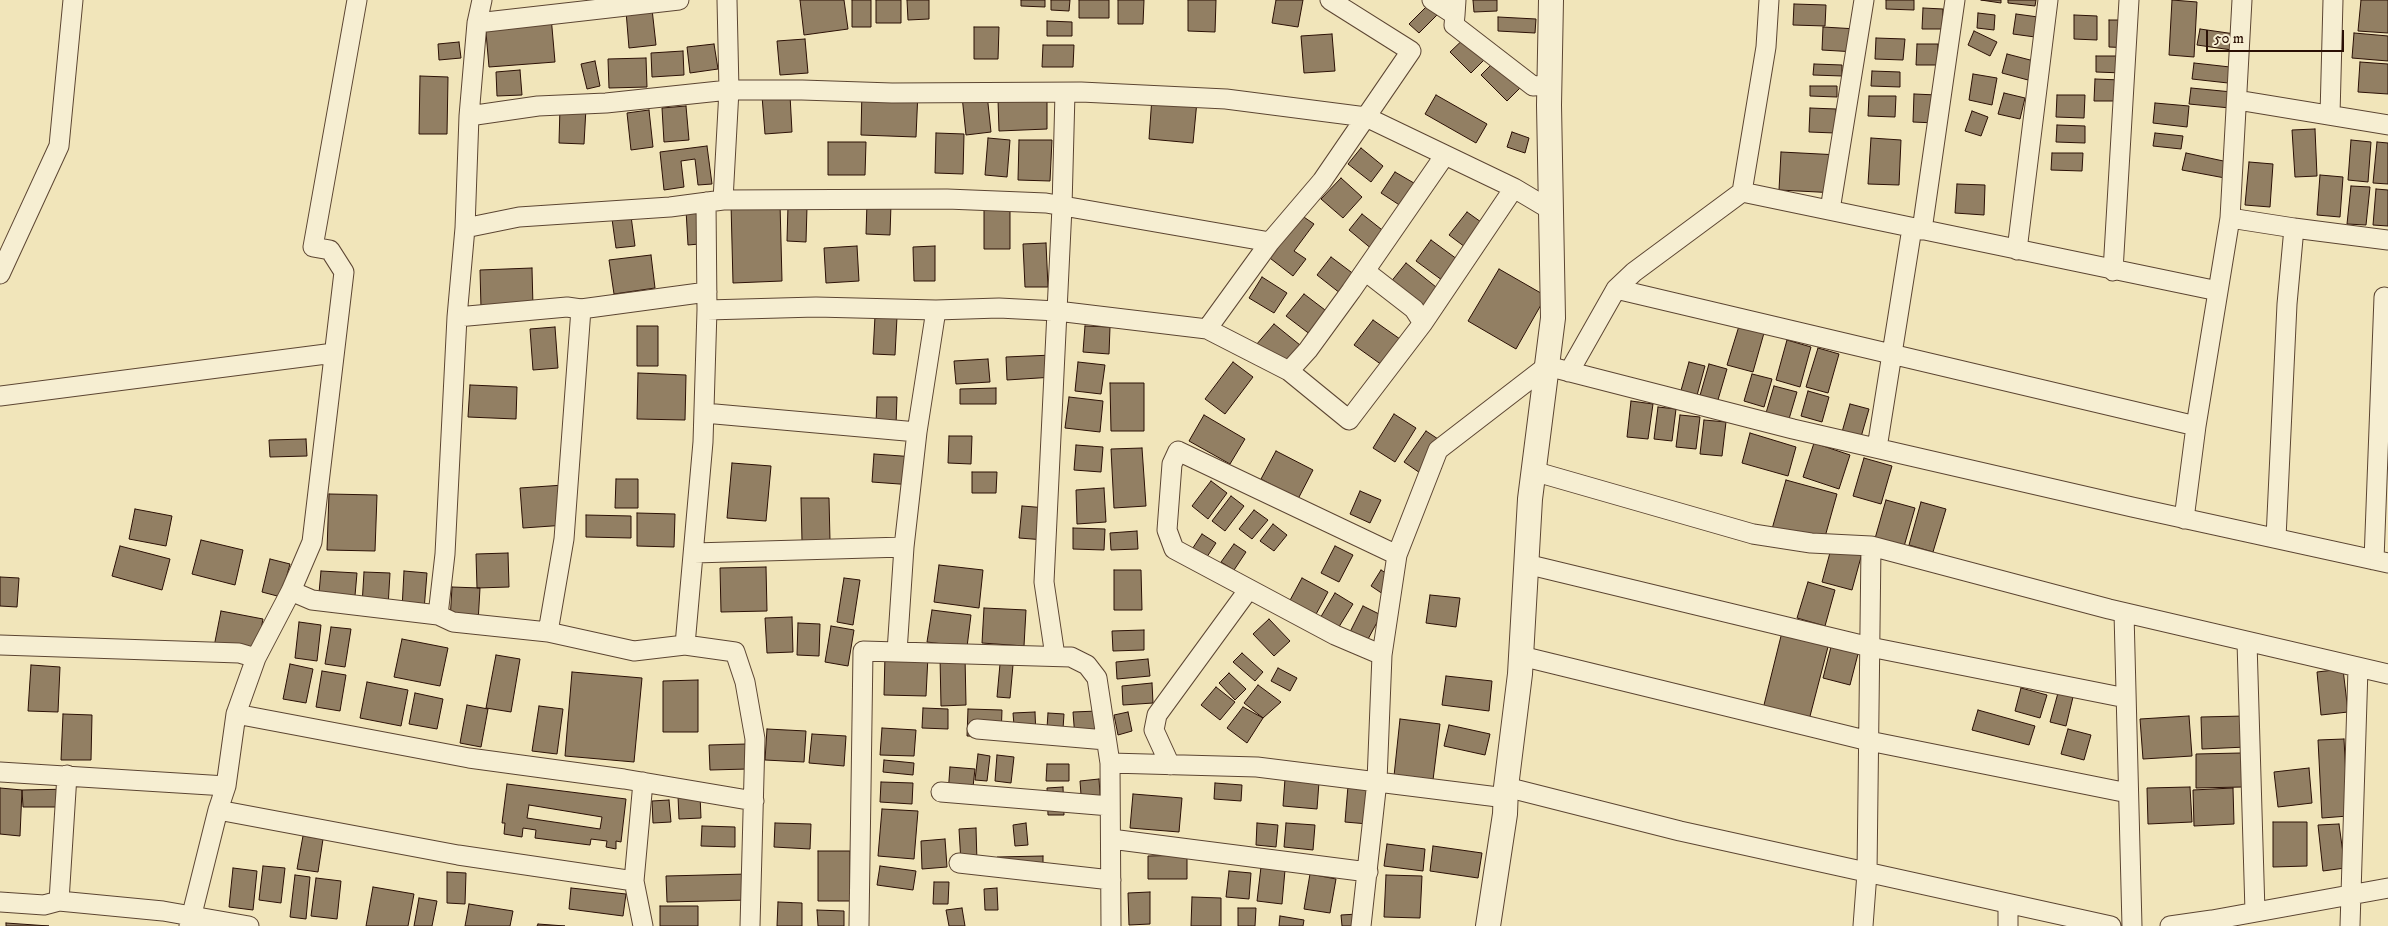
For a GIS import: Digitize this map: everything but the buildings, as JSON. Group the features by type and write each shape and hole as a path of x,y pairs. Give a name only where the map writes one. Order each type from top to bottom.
{"street":[{"path":"0,274 59,146 73,0"},
{"path":"190,922 218,810 226,786 236,714 256,658 292,591 312,542 344,272 330,250 313,247 357,0"},
{"path":"438,615 445,554 457,317 465,228 470,116 477,23 482,0"},
{"path":"477,23 678,0"},
{"path":"685,645 704,413 707,301 714,201 729,90 727,0"},
{"path":"1208,329 1270,242 1322,181 1411,51 1330,0"},
{"path":"1432,0 1455,7 1454,26 1533,86 1550,85"},
{"path":"1488,926 1506,792 1521,656 1534,471 1558,369 1553,318 1550,85 1551,0"},
{"path":"1361,926 1377,781 1382,655 1397,555 1438,450 1558,369 1616,289 1634,272 1742,192 1766,46 1769,0"},
{"path":"1830,210 1864,0"},
{"path":"1877,448 1892,355 1917,229 1955,0"},
{"path":"2017,250 2048,0"},
{"path":"2113,270 2129,0"},
{"path":"2184,518 2196,426 2230,218 2242,0"},
{"path":"2330,116 2334,0"},
{"path":"470,116 538,106 606,103 729,90 1065,93 1226,99 1366,117 1514,188 1551,210"},
{"path":"1055,656 1044,582 1062,206 1065,93"},
{"path":"2237,100 2388,125"},
{"path":"1289,371 1308,350 1445,156"},
{"path":"457,317 567,307 581,309 707,301 816,307 936,310 999,308 1057,311 1208,329 1289,371 1349,420 1423,323 1514,188"},
{"path":"1742,192 2218,291"},
{"path":"465,228 519,217 714,201 947,199 1062,206 1270,242"},
{"path":"2230,218 2388,240"},
{"path":"2276,538 2287,304 2294,228"},
{"path":"1365,271 1414,309 1423,323"},
{"path":"1616,289 2196,426"},
{"path":"1558,369 1877,448 2381,561 2384,297"},
{"path":"548,632 564,539 581,309"},
{"path":"897,652 904,547 916,432 936,310"},
{"path":"0,396 334,354"},
{"path":"704,413 916,432"},
{"path":"1382,655 1335,635 1174,549 1167,530 1172,464 1178,451 1397,555"},
{"path":"1534,471 1752,534 1811,543 1871,546 2124,613 2388,674"},
{"path":"1863,926 1867,873 1871,546"},
{"path":"694,553 904,547"},
{"path":"1526,564 1870,647 2126,698"},
{"path":"1170,765 1154,730 1157,715 1249,589"},
{"path":"292,591 312,600 438,615 453,622 548,632 634,651 685,645 735,652 745,682 755,739 750,926"},
{"path":"2124,613 2132,926"},
{"path":"2248,642 2255,912"},
{"path":"0,645 239,653 256,658"},
{"path":"858,926 863,651 1055,656 1071,657 1088,665 1097,678 1110,763 1111,926"},
{"path":"1521,656 1869,741 2128,793"},
{"path":"2350,926 2358,668"},
{"path":"236,714 469,758 642,782 754,801"},
{"path":"977,729 1106,740"},
{"path":"1110,763 1257,767 1377,781 1506,792 2110,926"},
{"path":"0,772 226,786"},
{"path":"59,901 66,775"},
{"path":"642,782 634,880 643,926"},
{"path":"941,792 1110,806"},
{"path":"218,810 458,855 634,880"},
{"path":"1111,839 1368,872"},
{"path":"959,863 1111,880"},
{"path":"2170,926 2388,888"},
{"path":"0,902 44,905 59,901 163,911 190,922 249,926"},
{"path":"2008,904 2008,926"}]}
